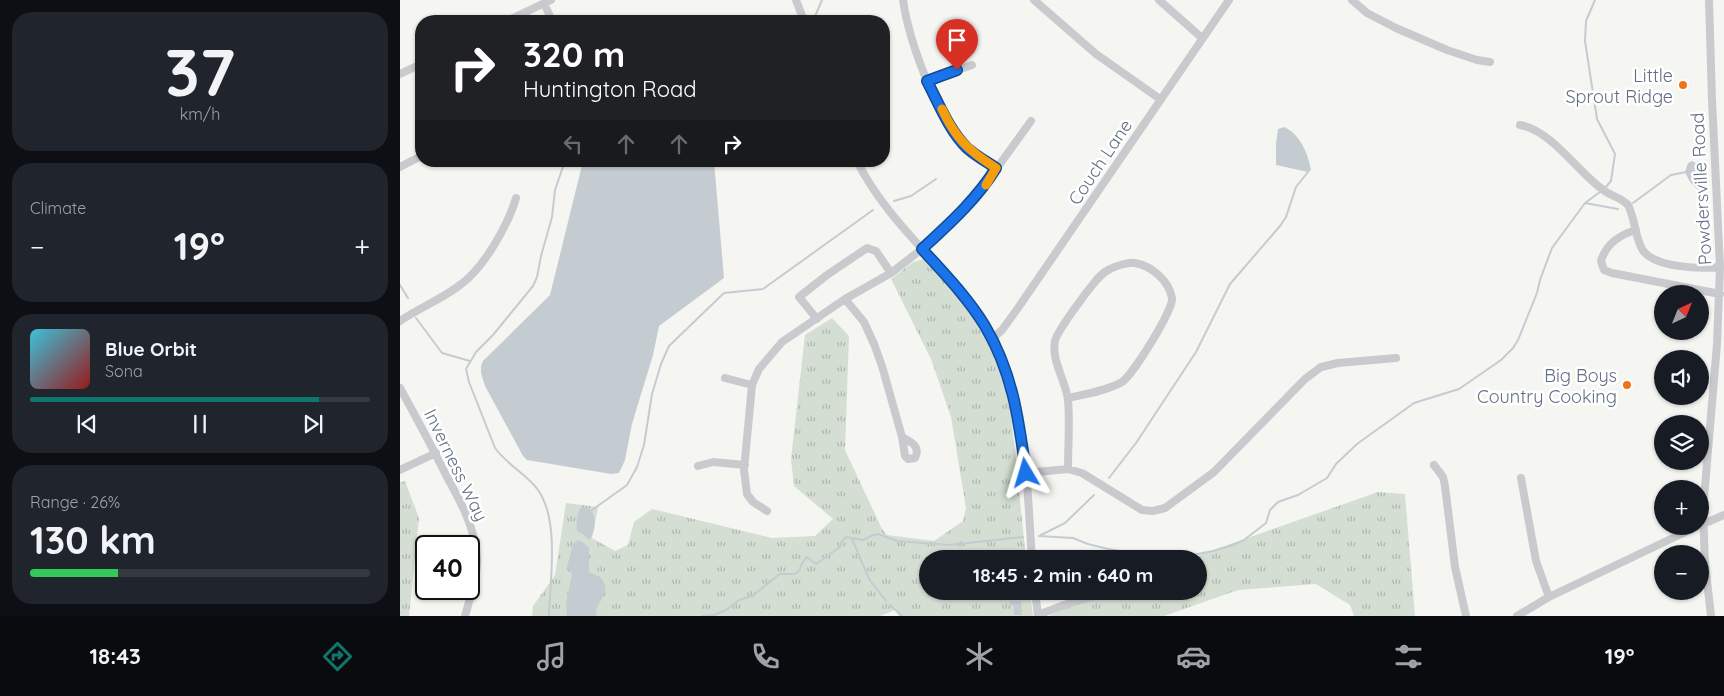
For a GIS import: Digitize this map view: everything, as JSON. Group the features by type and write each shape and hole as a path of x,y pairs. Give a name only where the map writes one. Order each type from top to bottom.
{"street":[{"path":"796,0 801,15"},
{"path":"903,0 912,42 927,81 948,121 961,141 969,149 996,168"},
{"path":"1034,0 1096,54 1160,99"},
{"path":"1159,0 1202,38"},
{"name":"Couch Lane","path":"992,339 1002,330 1018,308 1229,0"},
{"path":"1352,0 1367,13 1396,28 1462,55 1490,62"},
{"name":"Powdersville Road","path":"1704,480 1720,294 1709,0"},
{"path":"520,15 547,2 550,15"},
{"path":"927,81 972,64"},
{"path":"400,74 415,67"},
{"path":"768,511 753,502 748,494 745,465 752,386 759,369 782,342 845,299 891,273 922,249 985,186 1030,121"},
{"path":"1520,125 1539,132 1600,188 1624,200 1630,209 1641,248 1648,256 1673,265 1689,268 1720,267"},
{"path":"400,167 415,159"},
{"path":"861,167 878,196 970,304 992,339 1009,380 1019,416 1026,473 1031,550"},
{"path":"400,321 460,285 478,268 504,228 516,198"},
{"path":"1636,230 1620,236 1609,246 1601,260 1604,270 1612,274 1720,294"},
{"path":"816,319 799,297 867,248 876,251 891,273"},
{"path":"1068,398 1103,389 1124,381 1150,345 1171,306 1172,298 1164,279 1149,269 1135,263 1120,265 1108,270 1098,278 1073,310 1055,341 1056,363 1068,398 1068,469"},
{"path":"845,299 864,322 874,344 902,436"},
{"path":"1026,473 1068,469 1082,473 1142,510 1153,511 1165,508 1214,472 1305,379 1321,367 1338,363 1396,358"},
{"path":"725,378 752,386"},
{"name":"Inverness Way","path":"400,388 436,453 462,504 472,529 476,547 476,571 465,616"},
{"path":"400,470 436,453"},
{"path":"698,466 713,462 745,465"},
{"path":"1434,465 1442,477 1445,486 1455,567 1466,616"},
{"path":"1521,478 1536,561 1549,597"},
{"path":"1709,521 1724,515"},
{"path":"1517,616 1549,597 1679,535"},
{"name":"Powdersville Road","path":"1701,535 1711,616"},
{"path":"1036,600 1038,615 1081,600"}],"green space":[{"path":"924,259 960,299 996,355 1009,393 1025,550 919,550 919,600 1031,600 1033,616 899,616 895,610 880,616 532,616 533,606 555,575 566,503 598,507 592,538 615,551 628,545 634,522 652,509 772,538 815,536 833,519 794,486 791,459 805,335 832,318 849,336 845,450 882,529 887,535 934,541 963,521 966,508 951,417 931,359 891,279 913,262"},
{"path":"405,481 419,518 417,535 415,535 415,557 409,616 400,616 400,482"},
{"path":"1378,492 1405,494 1415,616 1354,616 1350,605 1316,584 1238,590 1164,616 1049,616 1063,609 1091,600 1207,600 1207,552"}],"shaded area":[{"path":"1284,127 1299,139 1308,157 1311,170 1308,172 1276,165 1278,129"},
{"path":"1692,161 1707,172 1706,191 1700,192 1690,182 1685,172 1688,163"},
{"path":"582,167 715,167 724,278 659,326 653,355 632,424 625,460 619,473 611,474 527,460 523,456 485,386 481,373 483,361 550,295"},
{"path":"581,507 590,509 595,520 594,529 589,540 578,532 577,529 578,513"},
{"path":"578,540 589,548 589,572 600,577 605,586 604,594 596,610 597,616 567,616 566,603 572,575 567,567 573,544"},
{"path":"1010,601 1021,601 1022,615 1014,615 1014,606 1009,604"}],"waterway":[{"path":"816,15 822,0"},
{"path":"1595,0 1586,21 1585,41 1597,119 1615,154 1611,181 1605,188"},
{"path":"549,616 552,548 548,512 542,497 534,485 495,448 469,382 466,369 476,352 493,335 533,286 552,217 555,190 563,167"},
{"path":"1109,478 1136,443 1196,352 1230,284 1286,217 1296,187 1308,172"},
{"path":"1633,203 1671,175 1686,172"},
{"path":"894,201 911,196 936,179"},
{"path":"1207,552 1244,540 1266,523 1270,510 1278,502 1298,495 1327,478 1336,464 1357,444 1414,403 1459,389 1501,360 1518,340 1537,293 1552,248 1585,203 1600,192"},
{"path":"1585,203 1618,209"},
{"path":"592,510 627,485 637,467 644,445 652,394 661,364 669,346 724,293 763,289 873,210"},
{"path":"400,285 408,298"},
{"path":"416,318 442,353 470,361"},
{"path":"1041,535 1065,523 1094,495"},
{"path":"702,616 714,615 726,610 739,600 752,596 780,574 795,574 799,571 807,557 816,564 841,546 842,541 846,537 863,540 878,534 897,541 949,545 1023,537"},
{"path":"1039,536 1073,538 1088,544 1114,550"},
{"path":"852,539 869,579 886,601"},
{"path":"890,605 902,616"}],"slow traffic":[{"path":"942,109 961,141 996,168 986,185"}],"place":[{"name":"Little Sprout Ridge","path":"1683,85"},
{"name":"Big Boys Country Cooking","path":"1627,385"}],"route":[{"path":"957,70 927,81 961,141 996,168 985,186 967,206 922,249 976,312 986,326 998,350 1019,416 1026,473"}]}
